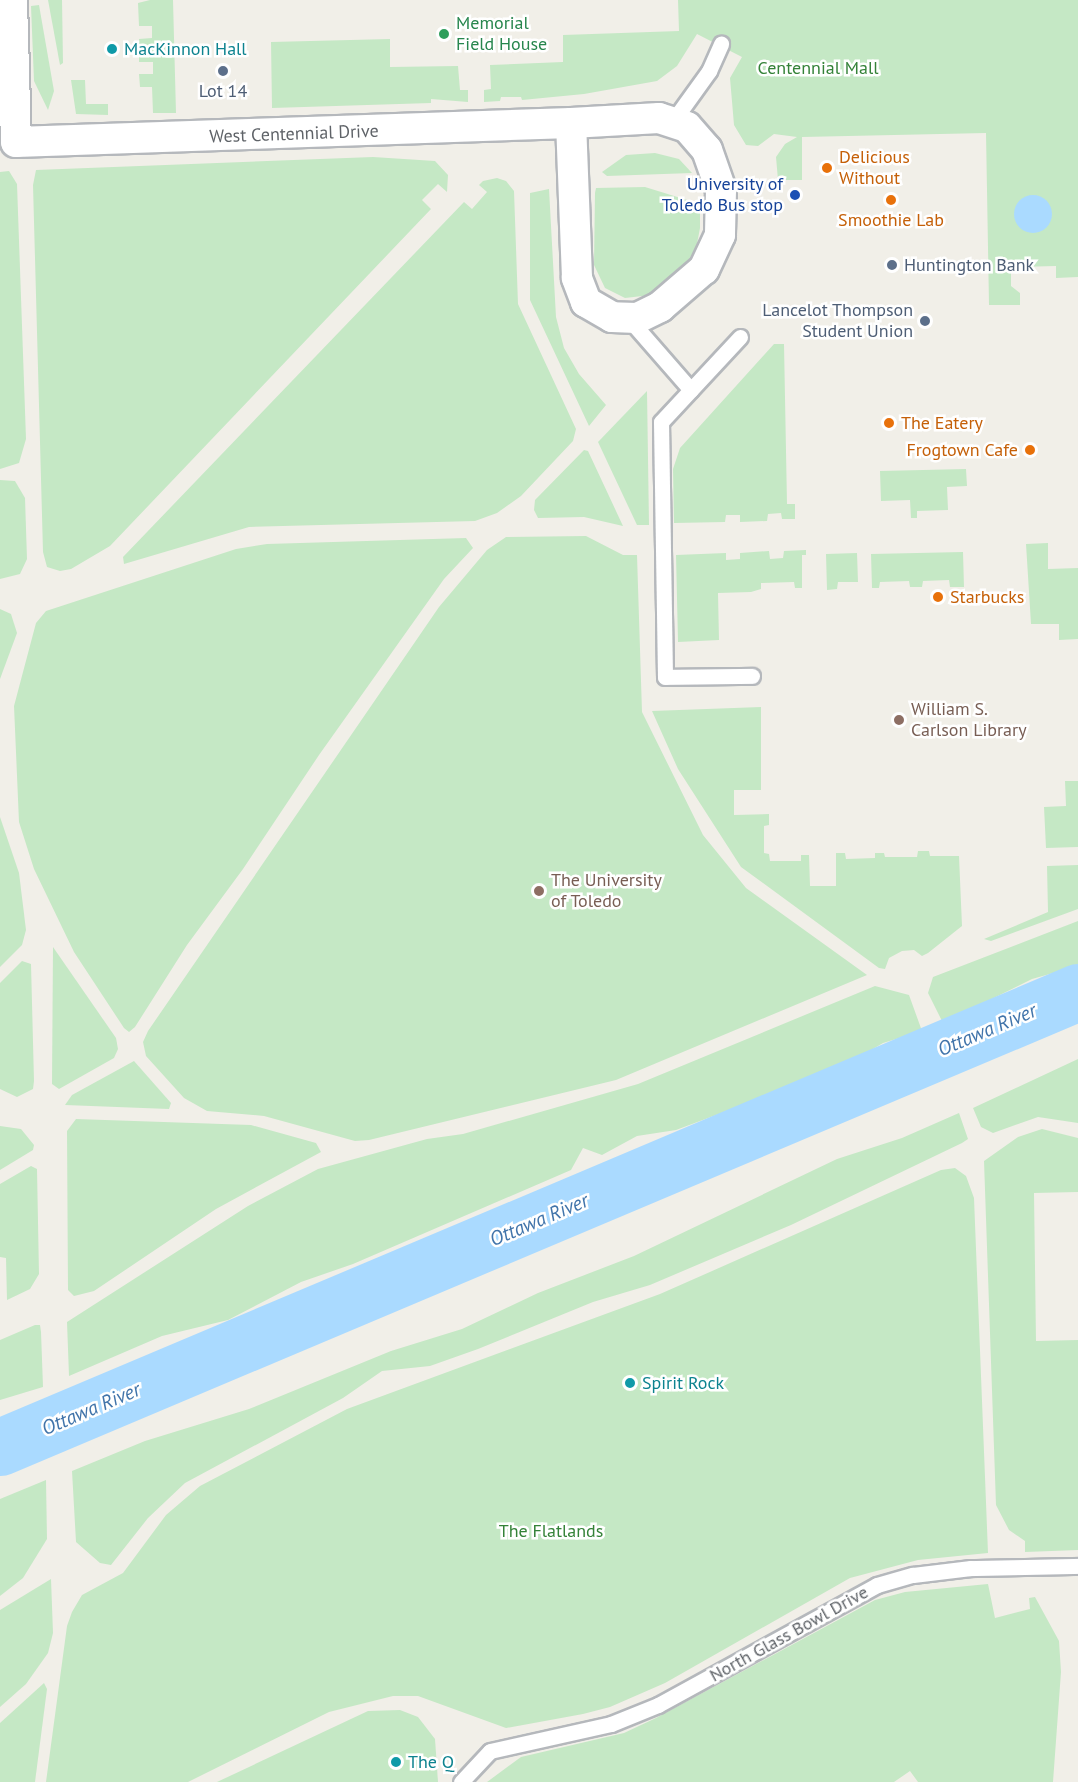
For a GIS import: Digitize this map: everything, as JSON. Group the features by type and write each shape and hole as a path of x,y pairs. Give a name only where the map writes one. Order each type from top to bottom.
{"street":[{"path":"8,142 12,0"},
{"path":"571,123 580,292 604,315 629,319 660,308 693,280 711,258 720,234 723,203 715,166 698,136 673,121"},
{"name":"West Centennial Drive","path":"8,142 673,121"}],"lane":[{"path":"673,121 709,71 721,44"},
{"path":"629,319 691,390"},
{"path":"740,337 661,422 665,677 752,676"},
{"name":"North Glass Bowl Drive","path":"460,1782 490,1750 611,1724 658,1705 877,1585 913,1575 971,1568 1078,1566"}],"green space":[{"path":"48,0 62,0 63,63 60,65"},
{"path":"150,0 173,0 176,113 153,113 152,87 140,87 139,74 153,74 153,62 139,62 139,39 152,38 152,26 139,26 138,3"},
{"name":"Centennial Mall","path":"678,0 1078,0 1078,277 1056,278 1056,266 1011,267 1011,286 1020,293 1020,305 989,305 986,133 802,137 802,180 778,180 776,157 785,144 797,137 774,134 758,146 746,145 734,125 730,78 742,57 697,34 677,66 657,81 584,94 522,100 521,97 501,97 500,101 484,102 484,90 491,89 490,65 563,62 563,35 679,31"},
{"path":"39,5 54,91 48,110 34,81 31,6"},
{"path":"390,39 390,67 458,66 460,90 468,90 468,102 431,99 431,103 272,108 271,42"},
{"path":"71,80 85,80 86,104 108,104 108,115 76,114"},
{"path":"655,153 679,159 692,173 607,176 602,172 626,155"},
{"path":"373,157 435,161 448,175 447,192 438,184 422,200 431,209 110,546 71,569 60,571 47,567 43,552 33,185 36,170"},
{"path":"9,171 17,184 26,439 19,463 0,469 0,172"},
{"path":"497,178 506,181 514,191 518,304 576,429 573,441 521,496 497,513 475,521 249,527 124,564 123,557 464,202 472,209 487,192 479,185 483,181"},
{"path":"645,187 700,204 700,228 696,249 679,273 651,295 625,298 605,288 594,265 595,193 596,188"},
{"path":"549,189 556,317 564,348 579,374 606,405 589,426 530,300 530,193"},
{"path":"774,344 784,344 787,504 795,504 795,519 782,519 781,513 768,514 767,521 740,522 740,515 726,515 725,522 674,523 673,469 680,448"},
{"path":"647,391 649,525 637,525 598,442"},
{"path":"584,450 588,451 623,526 584,517 538,518 534,510 535,500"},
{"path":"966,469 967,486 947,487 948,510 917,511 917,518 911,518 910,500 881,501 880,471"},
{"path":"0,480 15,481 25,498 27,559 20,574 0,579"},
{"path":"586,536 623,555 637,555 642,712 703,835 746,888 867,975 616,1080 369,1140 355,1141 264,1116 207,1111 184,1098 146,1056 143,1042 148,1031 439,607 487,550 506,537"},
{"path":"466,538 473,548 444,579 319,755 243,869 187,945 135,1027 129,1032 124,1028 74,952 34,869 19,822 14,706 36,623 46,611 236,549 267,544"},
{"path":"1048,543 1048,569 1078,568 1078,639 1059,640 1059,624 1031,624 1026,544"},
{"path":"806,550 806,555 802,555 802,588 795,588 794,582 761,583 761,589 751,592 718,593 719,640 678,642 676,555 726,553 726,560 740,559 740,553 769,551 770,559 783,558 784,551"},
{"path":"963,552 964,587 950,587 949,580 923,581 922,587 910,587 909,581 880,582 879,588 872,588 871,554"},
{"path":"857,553 858,582 838,582 837,589 827,590 826,554"},
{"path":"0,609 11,614 17,633 0,679"},
{"path":"761,707 761,790 734,790 734,815 769,814 769,825 764,826 764,853 769,854 770,861 801,861 801,855 809,855 810,886 836,886 836,853 845,853 846,859 875,858 875,853 884,853 885,857 917,857 918,851 929,851 930,856 959,856 962,926 928,953 922,956 914,950 902,951 889,958 885,969 879,968 741,867 678,769 652,711"},
{"path":"1065,781 1078,781 1078,847 1046,848 1044,807 1066,806"},
{"path":"0,817 19,873 26,930 22,945 0,967"},
{"path":"1078,865 1078,909 991,941 984,939 1048,912 1047,866"},
{"path":"1078,921 1078,966 1032,979 943,1023 928,993 933,977"},
{"path":"53,947 116,1038 118,1049 114,1058 59,1089 52,1084"},
{"path":"22,961 31,964 34,1081 33,1089 17,1097 0,1089 0,983"},
{"path":"875,986 909,995 922,1031 883,1043 856,1059 838,1078 796,1094 785,1089 676,1130 637,1136 602,1155 583,1148 571,1170 353,1264 301,1282 228,1320 162,1336 69,1376 67,1322 248,1206 318,1169 427,1139 463,1134 638,1084"},
{"path":"1078,1059 1078,1123 1038,1117 993,1133 981,1127 973,1108"},
{"path":"134,1061 171,1103 169,1109 65,1105 72,1095"},
{"path":"959,1113 968,1139 962,1143 791,1225 650,1285 593,1302 478,1349 430,1366 382,1371 343,1398 185,1483 148,1518 111,1565 100,1563 76,1542 72,1471 145,1441 249,1409 391,1351 462,1329 538,1293 634,1256 837,1159 902,1138"},
{"path":"76,1119 251,1125 316,1143 321,1152 216,1209 94,1291 74,1296 68,1290 67,1131"},
{"path":"0,1126 21,1129 34,1145 33,1150 0,1170"},
{"path":"1042,1129 1078,1138 1078,1192 1034,1193 1036,1341 1078,1340 1078,1550 1025,1552 1025,1541 1009,1530 996,1505 984,1161 1018,1137"},
{"path":"31,1166 37,1169 39,1274 30,1289 7,1300 6,1258 0,1257 0,1184"},
{"name":"The Flatlands","path":"955,1168 966,1176 974,1198 988,1553 918,1560 850,1578 665,1683 610,1707 583,1714 506,1728 418,1696 393,1696 329,1712 188,1782 46,1782 67,1626 72,1612 82,1595 123,1573 166,1515 200,1486 347,1409 660,1294 941,1170"},
{"path":"40,1325 41,1332 43,1387 0,1400 0,1340"},
{"path":"46,1480 47,1539 23,1578 0,1596 0,1499"},
{"path":"51,1579 53,1633 48,1653 26,1684 0,1707 0,1610"},
{"path":"988,1584 995,1618 1030,1609 1029,1598 1035,1597 1059,1641 1061,1672 1053,1782 918,1782 910,1771 894,1782 487,1782 521,1757 624,1733 656,1718 875,1600 905,1592"},
{"path":"44,1683 47,1689 35,1782 0,1782 0,1723"},
{"path":"400,1710 418,1717 435,1739 438,1782 217,1782 368,1711"}],"water":[{"path":"1033,195 1047,200 1052,214 1047,228 1033,233 1019,228 1014,214 1019,200"}],"waterway":[{"name":"Ottawa River","path":"0,1447 1078,992"}],"place":[{"name":"Memorial Field House","path":"444,34"},
{"name":"MacKinnon Hall","path":"112,49"},
{"name":"Lot 14","path":"223,71"},
{"name":"Delicious Without","path":"827,168"},
{"name":"University of Toledo Bus stop","path":"795,195"},
{"name":"Smoothie Lab","path":"891,200"},
{"name":"Huntington Bank","path":"892,265"},
{"name":"Lancelot Thompson Student Union","path":"925,321"},
{"name":"The Eatery","path":"889,423"},
{"name":"Frogtown Cafe","path":"1030,450"},
{"name":"Starbucks","path":"938,597"},
{"name":"William S. Carlson Library","path":"899,720"},
{"name":"The University of Toledo","path":"539,891"},
{"name":"Spirit Rock","path":"630,1383"},
{"name":"The Q","path":"396,1762"}]}
